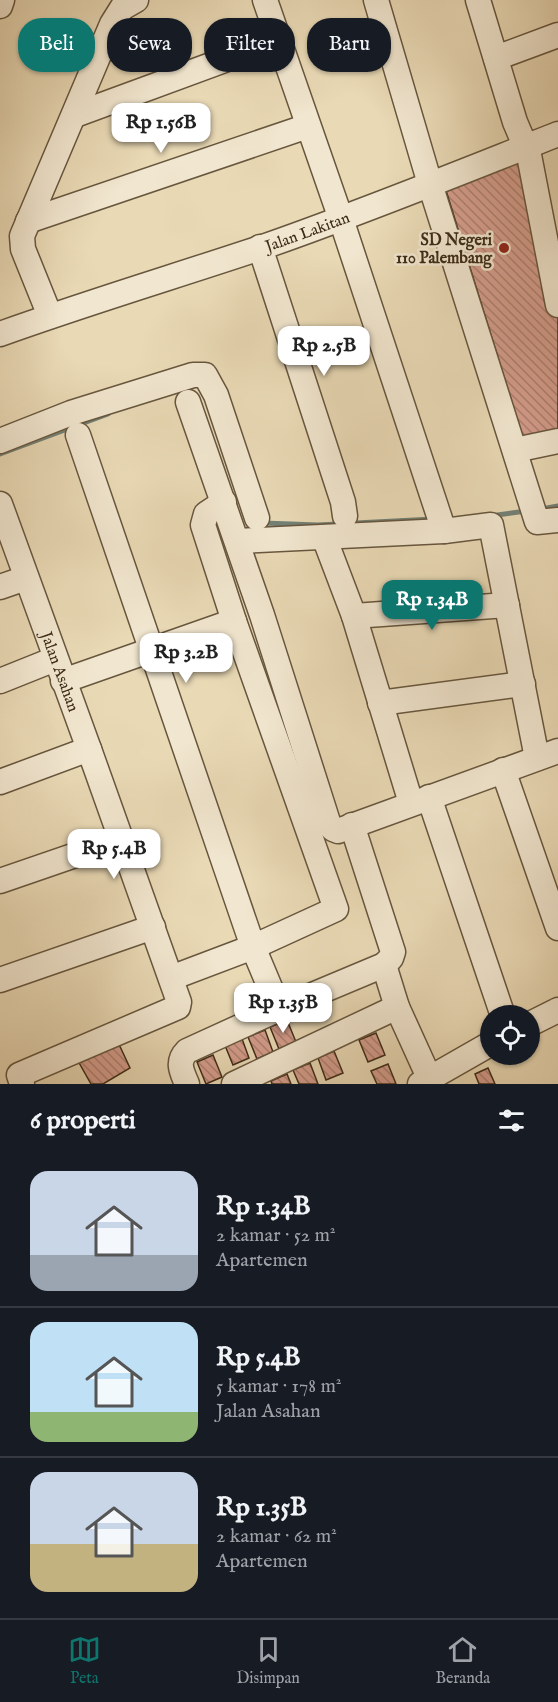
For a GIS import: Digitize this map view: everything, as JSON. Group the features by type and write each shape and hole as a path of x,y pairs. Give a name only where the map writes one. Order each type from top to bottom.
{"street":[{"path":"0,6 2,0"},
{"path":"50,316 21,242 112,24 122,8 136,0"},
{"path":"265,0 271,18"},
{"path":"376,0 430,184 515,450 542,513"},
{"path":"478,0 534,177 558,305"},
{"path":"496,58 558,35"},
{"path":"75,115 204,68"},
{"path":"290,72 442,521"},
{"path":"28,221 308,126"},
{"name":"Jalan Lakitan","path":"0,334 341,219 558,134"},
{"path":"260,248 343,502 345,516"},
{"path":"0,441 71,413 193,375 205,375 216,395 257,518"},
{"path":"188,402 238,541 329,825 333,829 338,831 548,754 523,684 491,525 442,521 324,537 238,541"},
{"path":"78,435 253,947 279,1009"},
{"path":"515,450 558,441"},
{"path":"224,502 206,514 203,525 234,621 336,909"},
{"name":"Jalan Asahan","path":"0,504 179,1002 178,1007 19,1075 22,1084"},
{"path":"324,537 354,616 380,703 499,1005"},
{"path":"0,587 26,578"},
{"path":"354,616 507,605"},
{"path":"0,681 152,649 234,621"},
{"path":"380,703 523,684"},
{"path":"0,782 89,749"},
{"path":"503,770 558,928"},
{"path":"187,1084 180,1068 181,1056 187,1051 384,965 391,958 393,952 352,825"},
{"path":"0,881 122,839"},
{"path":"171,978 253,947 372,890"},
{"path":"0,980 153,927"},
{"path":"384,965 397,1006 427,1082 480,1050"},
{"path":"234,1084 397,1006"},
{"path":"540,1019 558,1010"}],"building":[{"name":"SD Negeri 110 Palembang","path":"527,155 558,312 558,432 523,438 444,184"},
{"path":"287,1020 296,1042 279,1049 270,1027"},
{"path":"265,1030 273,1052 257,1059 248,1037"},
{"path":"376,1033 385,1055 368,1062 359,1040"},
{"path":"241,1036 249,1058 233,1065 224,1043"},
{"path":"117,1040 130,1068 103,1084 91,1084 77,1059"},
{"path":"334,1051 343,1073 326,1080 318,1058"},
{"path":"213,1055 222,1077 206,1084 197,1062"},
{"path":"310,1063 318,1084 299,1084 293,1070"},
{"path":"388,1064 396,1084 377,1084 371,1071"},
{"path":"488,1068 495,1084 479,1084 475,1074"},
{"path":"287,1074 291,1084 272,1084 271,1081"}],"waterway":[{"path":"0,454 108,414"},
{"path":"541,509 558,506"},
{"path":"490,516 526,511"},
{"path":"263,523 318,525 433,519"}],"place":[{"name":"SD Negeri 110 Palembang","path":"504,248"}]}
